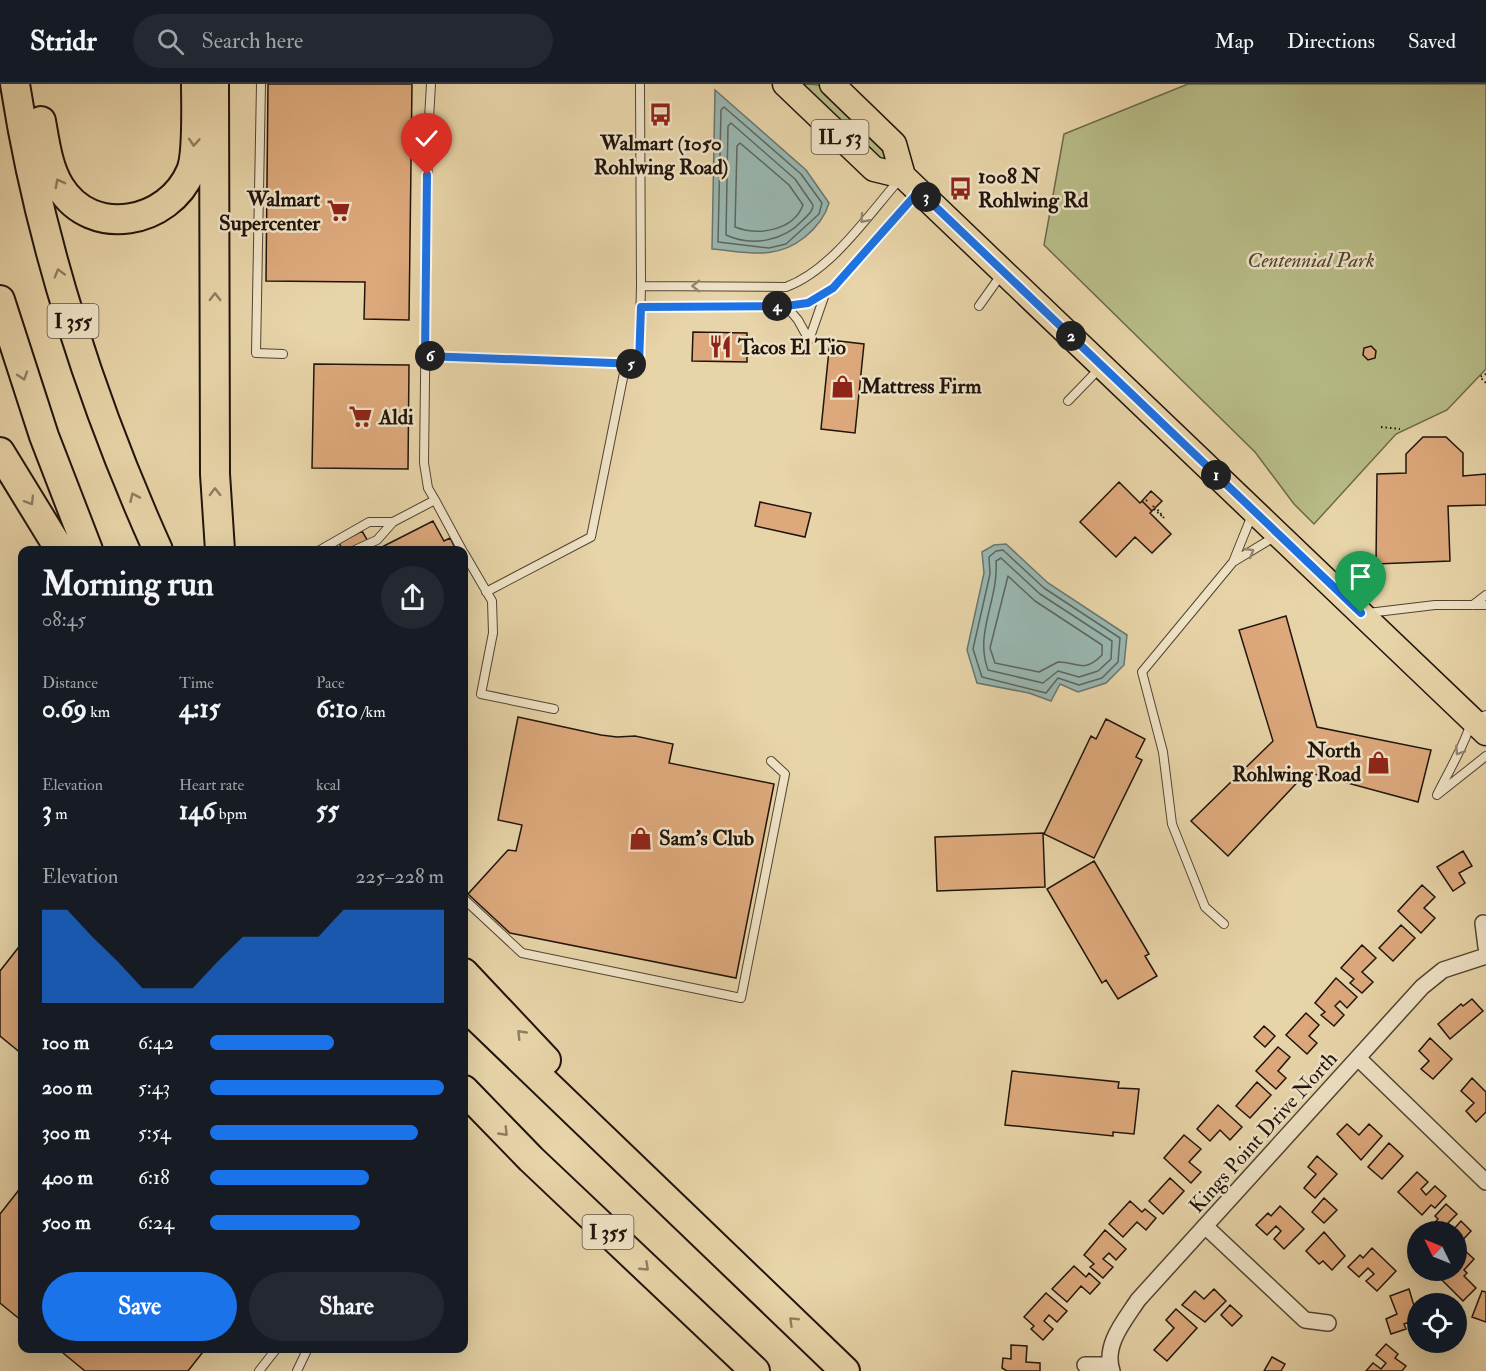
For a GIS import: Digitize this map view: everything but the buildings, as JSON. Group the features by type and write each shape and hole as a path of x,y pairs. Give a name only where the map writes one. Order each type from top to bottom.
{"highway":[{"name":"I 355","path":"15,84 29,165 92,383 127,483 156,546"},
{"path":"34,84 48,158 60,187 73,202 90,213 127,220 142,217 165,205 182,187 192,170 196,84"},
{"path":"214,84 215,474 220,546"},
{"path":"0,300 44,436 86,546"},
{"path":"0,453 58,546"},
{"path":"468,977 599,1114 733,1261"},
{"path":"468,1009 845,1371"},
{"name":"I 355","path":"468,1094 531,1159 756,1371"}],"main road":[{"name":"IL 53","path":"785,84 874,169 911,183 1361,613 1481,723"},
{"name":"IL 53","path":"832,84 894,144 911,183"}],"street":[{"path":"1483,924 1486,947"},
{"name":"Kings Point Drive North","path":"1111,1368 1112,1345 1120,1326 1138,1300 1205,1226 1432,978 1460,963 1486,956"},
{"path":"1358,1058 1486,1182"},
{"path":"1205,1226 1305,1320 1328,1323"},
{"path":"1085,1365 1111,1368"}],"lane":[{"path":"261,84 256,352 283,354"},
{"path":"431,84 428,136 424,463 428,488 460,546"},
{"path":"425,356 639,364 640,84"},
{"path":"641,286 786,287 800,282 818,270 911,183"},
{"path":"786,306 809,340 825,294 911,183"},
{"path":"979,306 1004,271"},
{"path":"641,307 786,306 808,303 825,294"},
{"path":"486,592 591,537 626,363"},
{"path":"1068,401 1102,365"},
{"path":"364,546 377,540 393,522 435,500"},
{"path":"1224,924 1205,908 1172,824 1163,752 1153,704 1142,672 1233,562 1254,510"},
{"path":"327,546 369,522 393,522"},
{"path":"1233,562 1279,534"},
{"path":"468,560 492,601 493,633 481,694 554,709"},
{"path":"1473,605 1486,596"},
{"path":"1361,613 1435,605 1486,605"},
{"path":"1481,723 1451,764 1437,795 1486,756"},
{"path":"468,903 522,953 741,998 785,774 771,761"},
{"path":"259,1371 273,1353"},
{"path":"297,1371 306,1353"}],"path":[{"path":"1486,374 1480,377 1486,383"},
{"path":"1381,427 1400,429"},
{"path":"1146,501 1149,498"}],"green space":[{"path":"795,84 818,85 837,99 871,134 880,146 889,166"},
{"name":"Centennial Park","path":"1188,84 1486,84 1486,369 1447,410 1396,434 1314,524 1294,504 1255,452 1044,245 1064,134"}],"water":[{"path":"715,90 806,170 829,203 817,226 794,245 761,253 712,249"},
{"path":"1006,544 1048,583 1127,635 1124,665 1106,683 1078,692 1060,684 1051,701 1029,693 977,683 967,650 984,573 982,552 994,545"}],"place":[{"name":"Walmart (1050 Rohlwing Road)","path":"661,115"},
{"name":"1008 N Rohlwing Rd","path":"960,188"},
{"name":"Walmart Supercenter","path":"338,211"},
{"name":"Tacos El Tio","path":"720,347"},
{"name":"Mattress Firm","path":"843,386"},
{"name":"Aldi","path":"361,417"},
{"name":"North Rohlwing Road","path":"1379,762"},
{"name":"Sam's Club","path":"641,838"}],"route":[{"path":"427,175 425,356 639,364 641,307 786,306 808,303 833,288 919,191 1361,613"}]}
